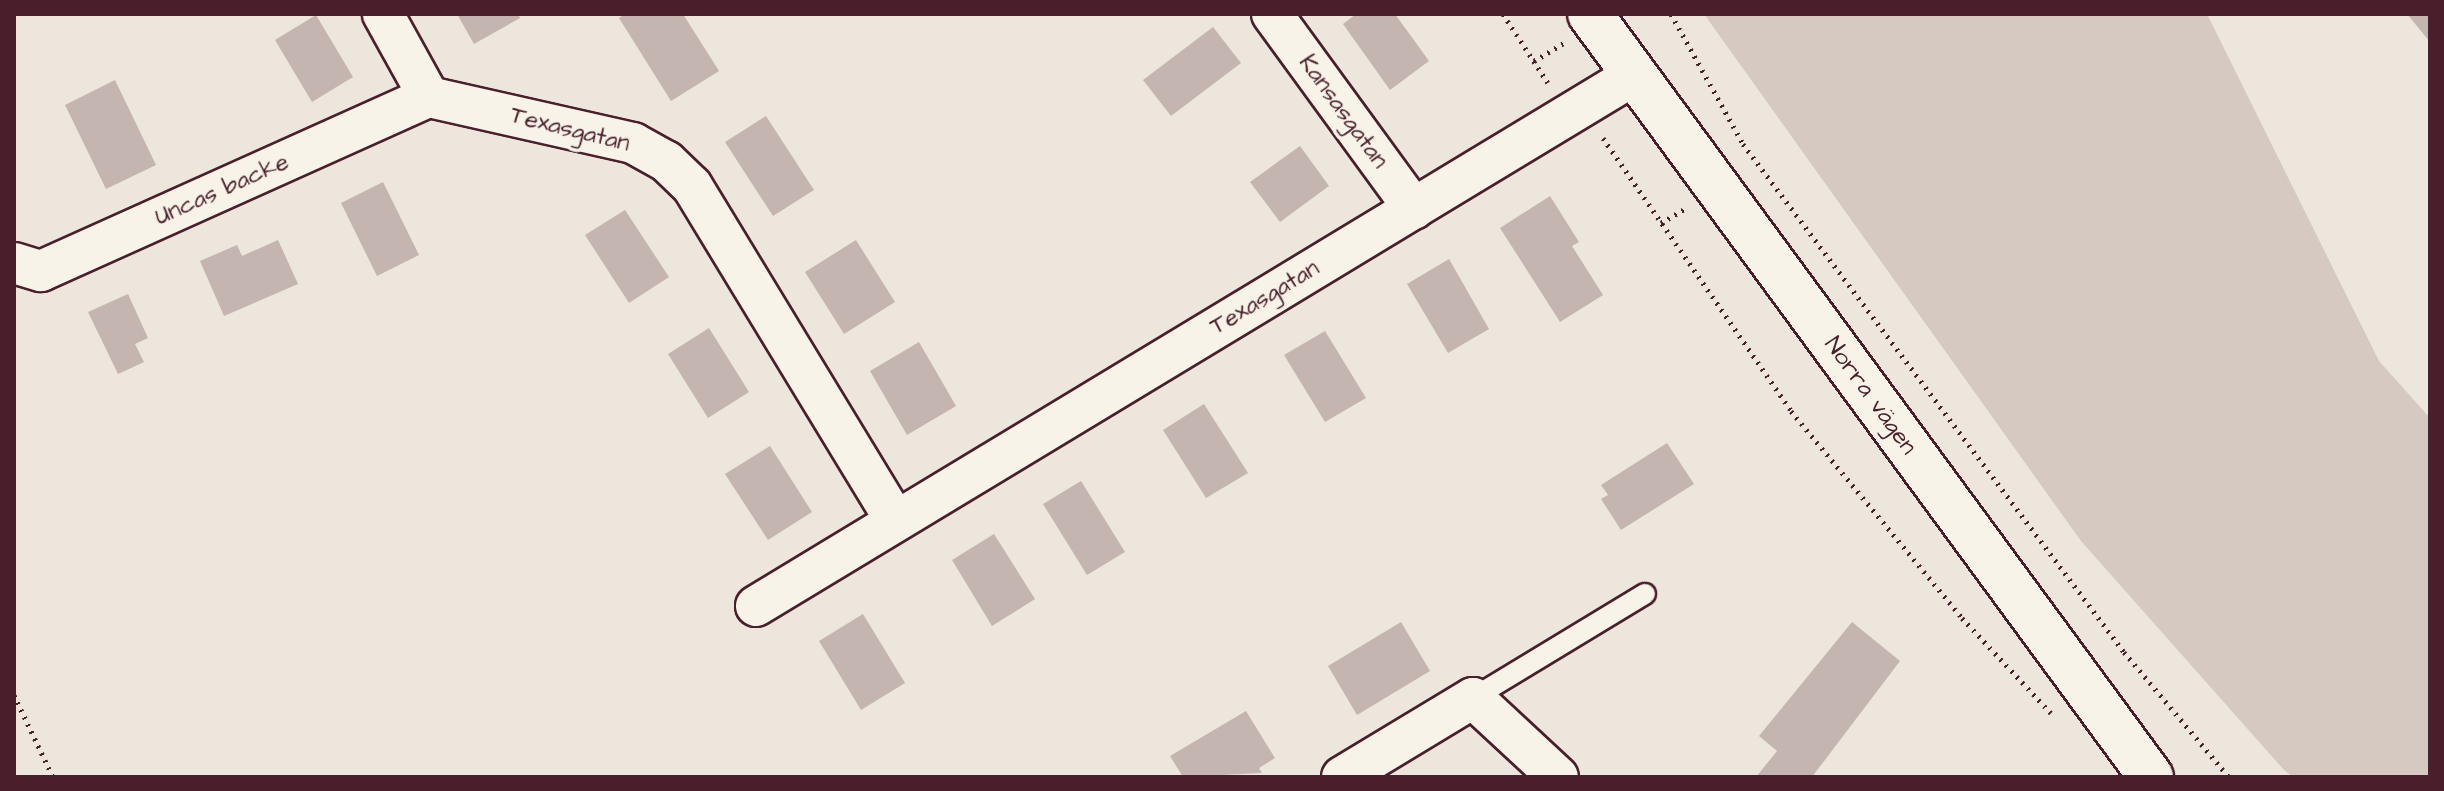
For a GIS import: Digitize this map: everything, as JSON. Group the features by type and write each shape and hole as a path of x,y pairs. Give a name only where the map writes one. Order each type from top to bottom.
{"street":[{"path":"383,14 429,97"},
{"name":"Kansasgatan","path":"1272,14 1414,209"},
{"name":"Norra vägen","path":"1590,14 2151,777"},
{"name":"Texasgatan","path":"756,606 1634,75"},
{"name":"Uncas backe","path":"14,263 41,271 429,97"},
{"name":"Texasgatan","path":"429,97 633,143 666,161 692,186 895,520"},
{"path":"1342,777 1473,698 1558,777"}],"lane":[{"path":"1473,698 1645,594"}],"path":[{"path":"1503,14 1548,83 1579,110 1661,223 1791,411 1962,618 2057,720"},
{"path":"1671,14 1743,144 2124,652 2229,777"},
{"path":"1661,223 1695,202"},
{"path":"14,695 53,777"}],"shaded area":[{"path":"1704,14 2207,14 2379,361 2430,418 2430,777 2293,777 2284,770 2081,541"}],"building":[{"path":"457,14 518,14 520,18 474,44"},
{"path":"625,14 683,14 719,71 671,101 619,18"},
{"path":"1356,14 1395,14 1429,61 1390,90 1343,24"},
{"path":"2407,14 2430,14 2430,42"},
{"path":"316,15 353,77 312,102 275,40"},
{"path":"1213,27 1241,63 1171,116 1143,80"},
{"path":"115,80 156,165 106,189 65,105"},
{"path":"766,116 814,190 773,216 725,142"},
{"path":"1300,146 1329,186 1280,222 1250,182"},
{"path":"383,182 419,255 377,276 341,203"},
{"path":"1550,196 1579,242 1572,246 1603,295 1560,322 1500,228"},
{"path":"625,210 669,277 629,303 585,235"},
{"path":"278,240 298,284 224,316 200,261 237,245 242,256"},
{"path":"856,240 895,302 844,334 805,272"},
{"path":"1449,259 1489,329 1448,353 1407,284"},
{"path":"128,294 148,338 135,344 144,362 118,374 88,312"},
{"path":"709,328 749,392 708,418 668,354"},
{"path":"1325,331 1366,398 1325,422 1284,355"},
{"path":"919,342 956,406 907,435 870,371"},
{"path":"1204,404 1248,473 1206,498 1163,430"},
{"path":"1667,443 1694,484 1621,530 1601,499 1608,495 1601,485"},
{"path":"770,446 812,512 768,540 725,474"},
{"path":"1081,481 1125,552 1087,575 1043,504"},
{"path":"994,534 1035,599 992,626 952,560"},
{"path":"863,614 905,683 861,710 819,641"},
{"path":"1401,622 1430,671 1357,715 1328,666"},
{"path":"1852,622 1900,661 1812,777 1756,777 1777,751 1759,736"},
{"path":"1246,711 1275,758 1259,768 1262,773 1183,777 1170,756"}]}
